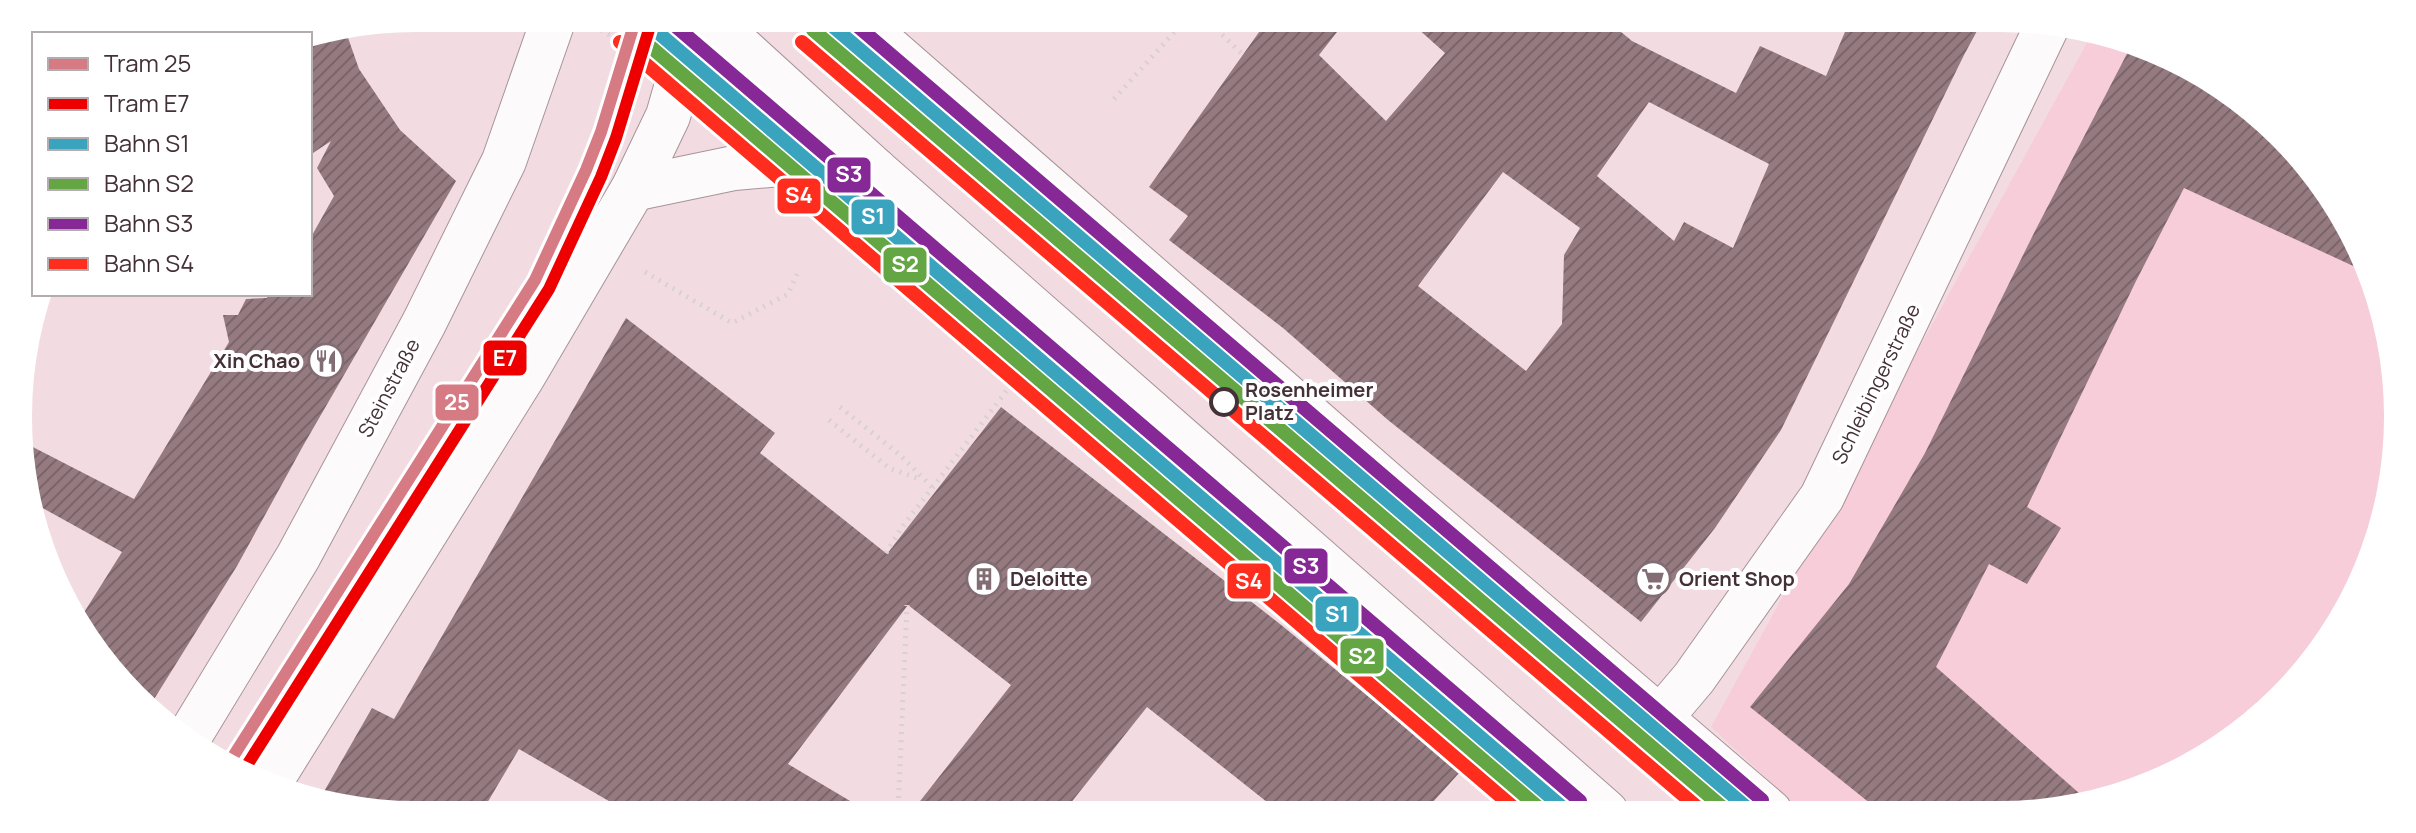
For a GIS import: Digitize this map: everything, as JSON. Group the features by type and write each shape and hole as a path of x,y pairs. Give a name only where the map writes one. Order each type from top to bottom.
{"street":[{"name":"Steinstraße","path":"193,730 298,557 424,323 504,161 549,32"},
{"path":"275,774 523,376 633,189 668,116 692,32"},
{"path":"723,32 875,170 1593,801"},
{"path":"870,32 1410,504 1757,801"},
{"name":"Schleibingerstraße","path":"1661,717 1694,678 1822,497 2043,34"},
{"path":"633,189 734,168 793,163 875,170"}],"path":[{"path":"1114,99 1174,32"},
{"path":"1219,32 1243,55"},
{"path":"645,272 732,323 788,294 799,270"},
{"path":"886,553 932,487 1027,364"},
{"path":"840,407 900,455 932,487"},
{"path":"829,420 889,468 923,480"},
{"path":"899,801 907,605"}],"shaded area":[{"path":"2087,42 2123,52 2170,72 2213,97 2253,127 2305,182 2344,246 2371,317 2383,391 2381,467 2364,540 2332,609 2289,670 2234,722 2170,761 2123,781 2050,798 2000,801 1791,801 1711,727"}],"building":[{"path":"1259,32 1337,32 1319,55 1386,121 1445,53 1422,32 1621,32 1632,41 1736,93 1760,46 1826,76 1845,32 1976,32 1781,430 1715,528 1641,622 1388,420 1283,328 1169,240 1188,216 1149,187","holes":["1649,102 1769,164 1733,248 1684,222 1674,241 1597,176","1503,172 1580,228 1564,255 1562,324 1526,371 1418,286"]},
{"path":"348,38 359,69 400,130 456,181 237,566 155,698 111,651 85,611 122,552 43,508 33,447 134,499 229,342 223,315 238,315 246,299 312,296 312,235 334,196 317,168 331,141 312,154 312,46"},
{"path":"2127,54 2192,84 2253,127 2305,182 2354,266 2184,188 2027,507 2061,528 2027,584 1989,564 1936,667 2079,793 2000,801 1867,801 1750,707 1849,584 1925,453"},
{"name":"Deloitte","path":"626,318 775,433 760,453 887,554 1001,407 1280,624 1460,772 1434,801 1266,801 1147,707 1072,801 920,801 1011,685 908,605 788,764 850,801 609,801 519,749 488,801 391,800 325,790 372,708 394,719"}],"tram line":[{"name":"25","path":"234,755 535,280 601,132 632,32"},
{"name":"E7","path":"249,762 549,289 601,177 648,32"}],"rail line":[{"name":"S2","path":"633,32 1531,801"},
{"name":"S1","path":"657,32 1555,801"},
{"name":"S3","path":"682,32 1580,801"},
{"name":"S2","path":"815,32 1715,801"},
{"name":"S1","path":"839,32 1739,801"},
{"name":"S3","path":"864,32 1762,800"},
{"name":"S4","path":"620,42 1506,801"},
{"name":"S4","path":"802,42 1690,801"}],"place":[{"name":"Xin Chao","path":"326,361"},
{"name":"Rosenheimer Platz","path":"1224,402"},
{"name":"Deloitte","path":"984,579"},
{"name":"Orient Shop","path":"1653,579"}]}
